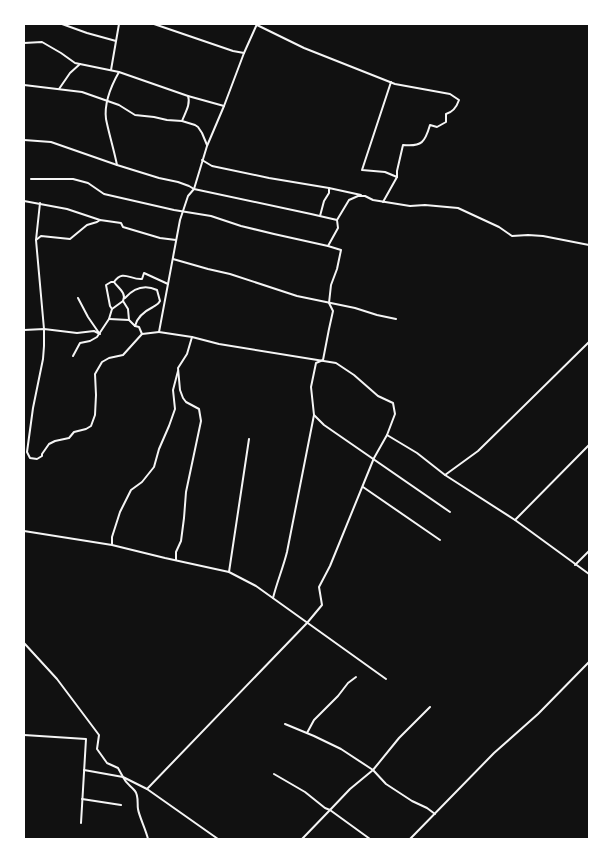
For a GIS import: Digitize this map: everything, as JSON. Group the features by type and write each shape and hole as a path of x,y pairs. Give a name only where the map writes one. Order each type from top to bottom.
{"street":[{"path":"62,24 116,41"},
{"path":"111,70 119,24"},
{"path":"154,24 233,51 244,53"},
{"path":"158,25 164,24"},
{"path":"159,332 174,259 180,220 188,196 194,190 207,146 244,53 257,25 304,48 391,82 450,94 459,100 458,105 450,113 446,114 446,122 437,127 430,125 426,140 421,144 412,146 403,145 397,177 384,202"},
{"path":"24,43 42,42 75,63 119,72 188,96 224,106"},
{"path":"60,89 70,73 80,64"},
{"path":"117,165 106,118 110,89 119,72"},
{"path":"391,82 362,170 385,172 397,177"},
{"path":"24,85 82,92 119,105 135,115 182,121 198,127 207,146"},
{"path":"182,121 190,100 188,96"},
{"path":"24,140 51,142 117,165 159,178 178,182 189,186 194,190 337,220"},
{"path":"202,160 212,166 269,178 329,188 366,196 373,200 410,206 424,205 458,208 499,227 512,236 543,236 589,245"},
{"path":"31,179 72,179 88,183 104,194 174,210 184,210 193,214 211,216 241,226 341,250 337,269 331,285 329,303 333,311 328,329 323,360"},
{"path":"320,216 324,201 329,193 329,188"},
{"path":"328,246 338,228 337,220 349,200 358,196 366,196"},
{"path":"24,201 67,209 100,220 121,223 123,227 160,238 176,240"},
{"path":"40,203 36,240 44,329 43,359 30,426 27,452 30,458 37,459 42,456 49,444 54,441 69,438 74,432 91,426 94,415 96,394 94,374 102,362 109,358 123,356 142,334 159,332 192,337 219,344 336,363 354,375 378,396 393,404 395,414 387,435 374,458 330,566 319,587 322,605 307,623 147,789"},
{"path":"36,240 41,236 70,239 87,225 100,220"},
{"path":"174,259 230,274 297,296 396,319"},
{"path":"112,309 110,306 106,285 114,282 118,277 127,275 137,279 142,279 144,273 168,284"},
{"path":"114,282 124,293 124,300 128,309 129,320 135,326 140,328 142,334"},
{"path":"73,356 80,343 90,341 100,334 109,319 112,309 124,300 133,290 139,287 150,286 157,290 160,301"},
{"path":"78,298 88,317 100,334"},
{"path":"135,326 137,320 146,311 158,305 160,301 165,300"},
{"path":"109,319 129,320"},
{"path":"24,330 44,329 77,333 94,332 100,334"},
{"path":"112,545 117,520 123,504 131,490 142,482 154,467 159,449 175,409 173,390 178,368 187,354 192,337"},
{"path":"445,476 478,451 589,342"},
{"path":"273,598 287,552 314,415 311,387 316,363 323,360"},
{"path":"176,560 176,552 181,541 187,486 200,421 199,409 182,398 178,368"},
{"path":"314,415 324,425 374,458 450,512"},
{"path":"387,435 417,453 445,476 515,520 589,574"},
{"path":"228,572 249,439"},
{"path":"515,520 589,446"},
{"path":"363,487 440,540"},
{"path":"24,531 112,545 228,572 256,586 386,679"},
{"path":"575,565 589,551"},
{"path":"24,643 57,679 99,735 97,749 107,763 118,768 126,784 136,792 138,810 146,829 148,839"},
{"path":"410,839 494,753 538,714 589,662"},
{"path":"307,733 314,720 338,696 348,683 356,677"},
{"path":"302,839 350,789 373,770 400,738 430,707"},
{"path":"285,724 341,749 373,770 386,784 435,814"},
{"path":"24,735 86,739 81,823"},
{"path":"84,770 123,777 147,789 218,839"},
{"path":"274,774 305,792 325,808 370,839"},
{"path":"82,799 121,805"}]}
